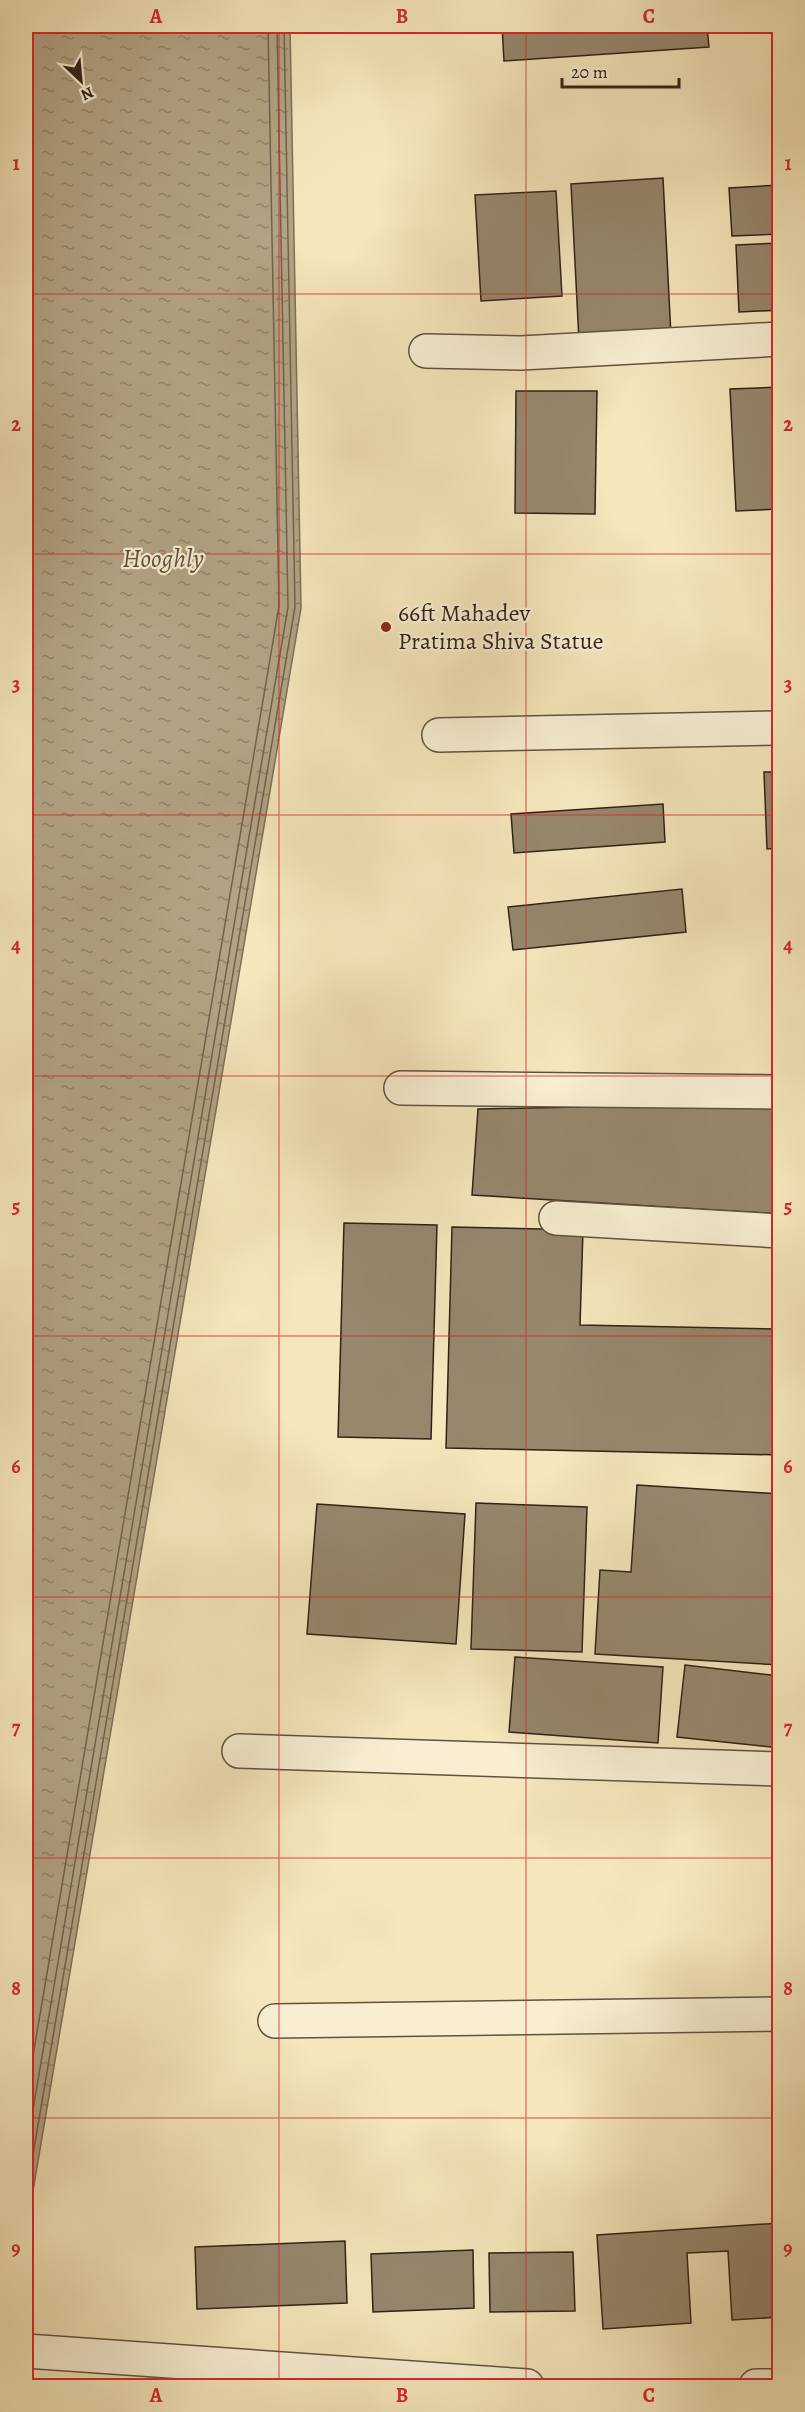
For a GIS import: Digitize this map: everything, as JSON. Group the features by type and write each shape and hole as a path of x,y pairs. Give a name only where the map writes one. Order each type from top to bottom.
{"street":[{"path":"426,351 521,353 780,339"},
{"path":"439,735 780,728"},
{"path":"401,1088 780,1092"},
{"path":"556,1218 780,1231"},
{"path":"239,1750 780,1769"},
{"path":"275,2021 780,2014"},
{"path":"26,2350 527,2386"},
{"path":"756,2386 780,2386"}],"water":[{"name":"Hooghly","path":"26,26 290,26 301,608 26,2232"}],"building":[{"path":"502,26 707,26 709,47 504,61"},
{"path":"663,178 671,336 579,341 571,184"},
{"path":"780,185 780,234 732,236 729,188"},
{"path":"556,191 562,296 481,301 475,195"},
{"path":"780,243 780,310 739,312 736,245"},
{"path":"780,387 780,509 736,511 730,389"},
{"path":"516,391 597,391 595,514 515,513"},
{"path":"764,772 780,772 780,848 767,849"},
{"path":"663,804 665,842 514,853 511,814"},
{"path":"682,889 686,932 513,950 508,907"},
{"path":"780,1103 780,1214 472,1195 478,1109"},
{"path":"344,1223 437,1225 431,1439 338,1437"},
{"path":"452,1227 583,1230 580,1325 780,1329 780,1455 446,1448"},
{"path":"637,1485 780,1494 780,1665 595,1654 600,1570 631,1572"},
{"path":"476,1503 587,1507 582,1652 471,1649"},
{"path":"317,1504 465,1514 456,1644 307,1634"},
{"path":"515,1657 663,1667 658,1743 509,1732"},
{"path":"685,1665 780,1676 780,1748 677,1737"},
{"path":"780,2223 780,2317 732,2320 728,2251 687,2253 691,2323 603,2329 597,2235"},
{"path":"345,2241 347,2303 197,2309 195,2247"},
{"path":"473,2250 474,2308 373,2312 371,2254"},
{"path":"573,2252 575,2311 490,2312 489,2253"}],"place":[{"name":"66ft Mahadev Pratima Shiva Statue","path":"386,627"}]}
